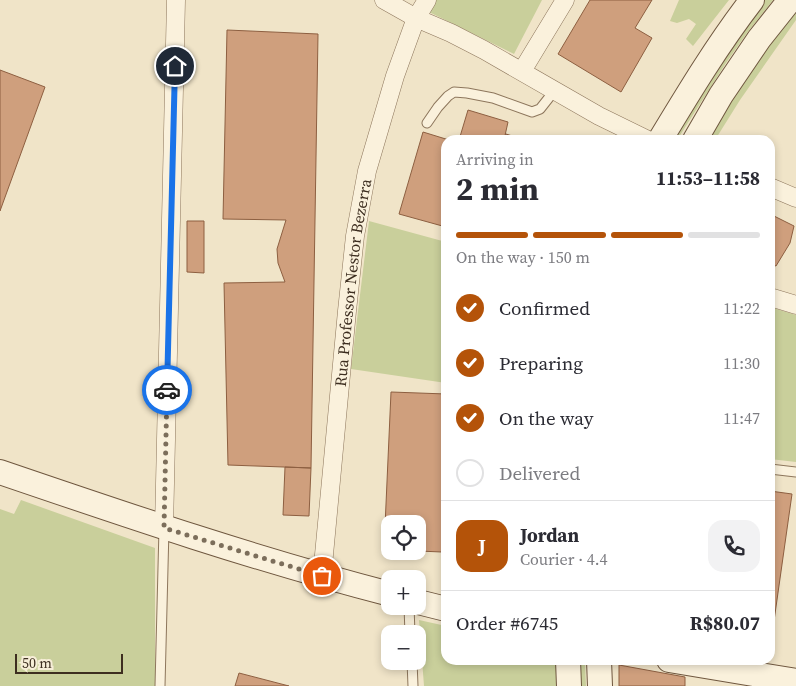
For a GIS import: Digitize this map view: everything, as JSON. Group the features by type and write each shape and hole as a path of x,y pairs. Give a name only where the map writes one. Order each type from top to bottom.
{"street":[{"path":"164,528 176,0"},
{"path":"384,0 416,18 459,37 599,116 638,135"},
{"name":"Rua Professor Nestor Bezerra","path":"322,576 346,311 367,171 394,76 416,18 427,0"},
{"path":"522,71 565,0"},
{"path":"663,135 698,76 752,0"},
{"path":"698,135 721,95 759,39 790,0"},
{"path":"775,190 796,198"},
{"path":"775,298 794,300"},
{"path":"0,472 164,528 322,576 381,592"},
{"path":"426,604 441,608"},
{"path":"568,665 569,686"},
{"path":"599,665 600,686"},
{"path":"699,665 796,681"}],"lane":[{"path":"427,123 438,107 454,92 493,98 532,112 540,109 555,90"},
{"path":"775,470 796,472"},
{"path":"160,686 164,528"},
{"path":"412,670 413,686"}],"green space":[{"path":"431,0 542,0 514,54 425,10"},
{"path":"679,0 729,0 693,46 686,39 696,24 689,19 677,23 670,21"},
{"path":"752,0 773,0 726,63 680,135 669,135"},
{"path":"796,0 796,20 740,100 718,135 704,135"},
{"path":"369,221 441,241 441,382 351,369"},
{"path":"775,309 796,315 796,462 775,460"},
{"path":"21,500 155,548 155,686 0,686 0,509 14,514"},
{"path":"419,620 441,625 441,665 560,665 560,686 424,686 423,670 426,670 426,625 419,625"},
{"path":"577,665 585,665 586,686 573,686"}],"building":[{"path":"590,0 652,0 635,28 652,38 621,92 558,54"},
{"path":"227,30 318,34 311,468 228,465 224,283 285,282 278,263 277,249 286,220 223,219"},
{"path":"0,70 45,87 0,211"},
{"path":"468,110 508,122 505,135 460,135"},
{"path":"423,132 441,138 441,226 399,214"},
{"path":"775,216 794,226 790,243 776,266"},
{"path":"187,221 204,221 204,273 187,272"},
{"path":"391,392 441,394 441,552 426,551 426,515 386,515"},
{"path":"285,467 311,468 309,516 283,515"},
{"path":"775,492 792,494 775,614"},
{"path":"619,665 685,677 685,686 619,686"},
{"path":"239,673 289,686 235,686"}],"way so far":[{"path":"167,390 164,528 322,576"}],"route":[{"path":"167,390 175,66"}]}
